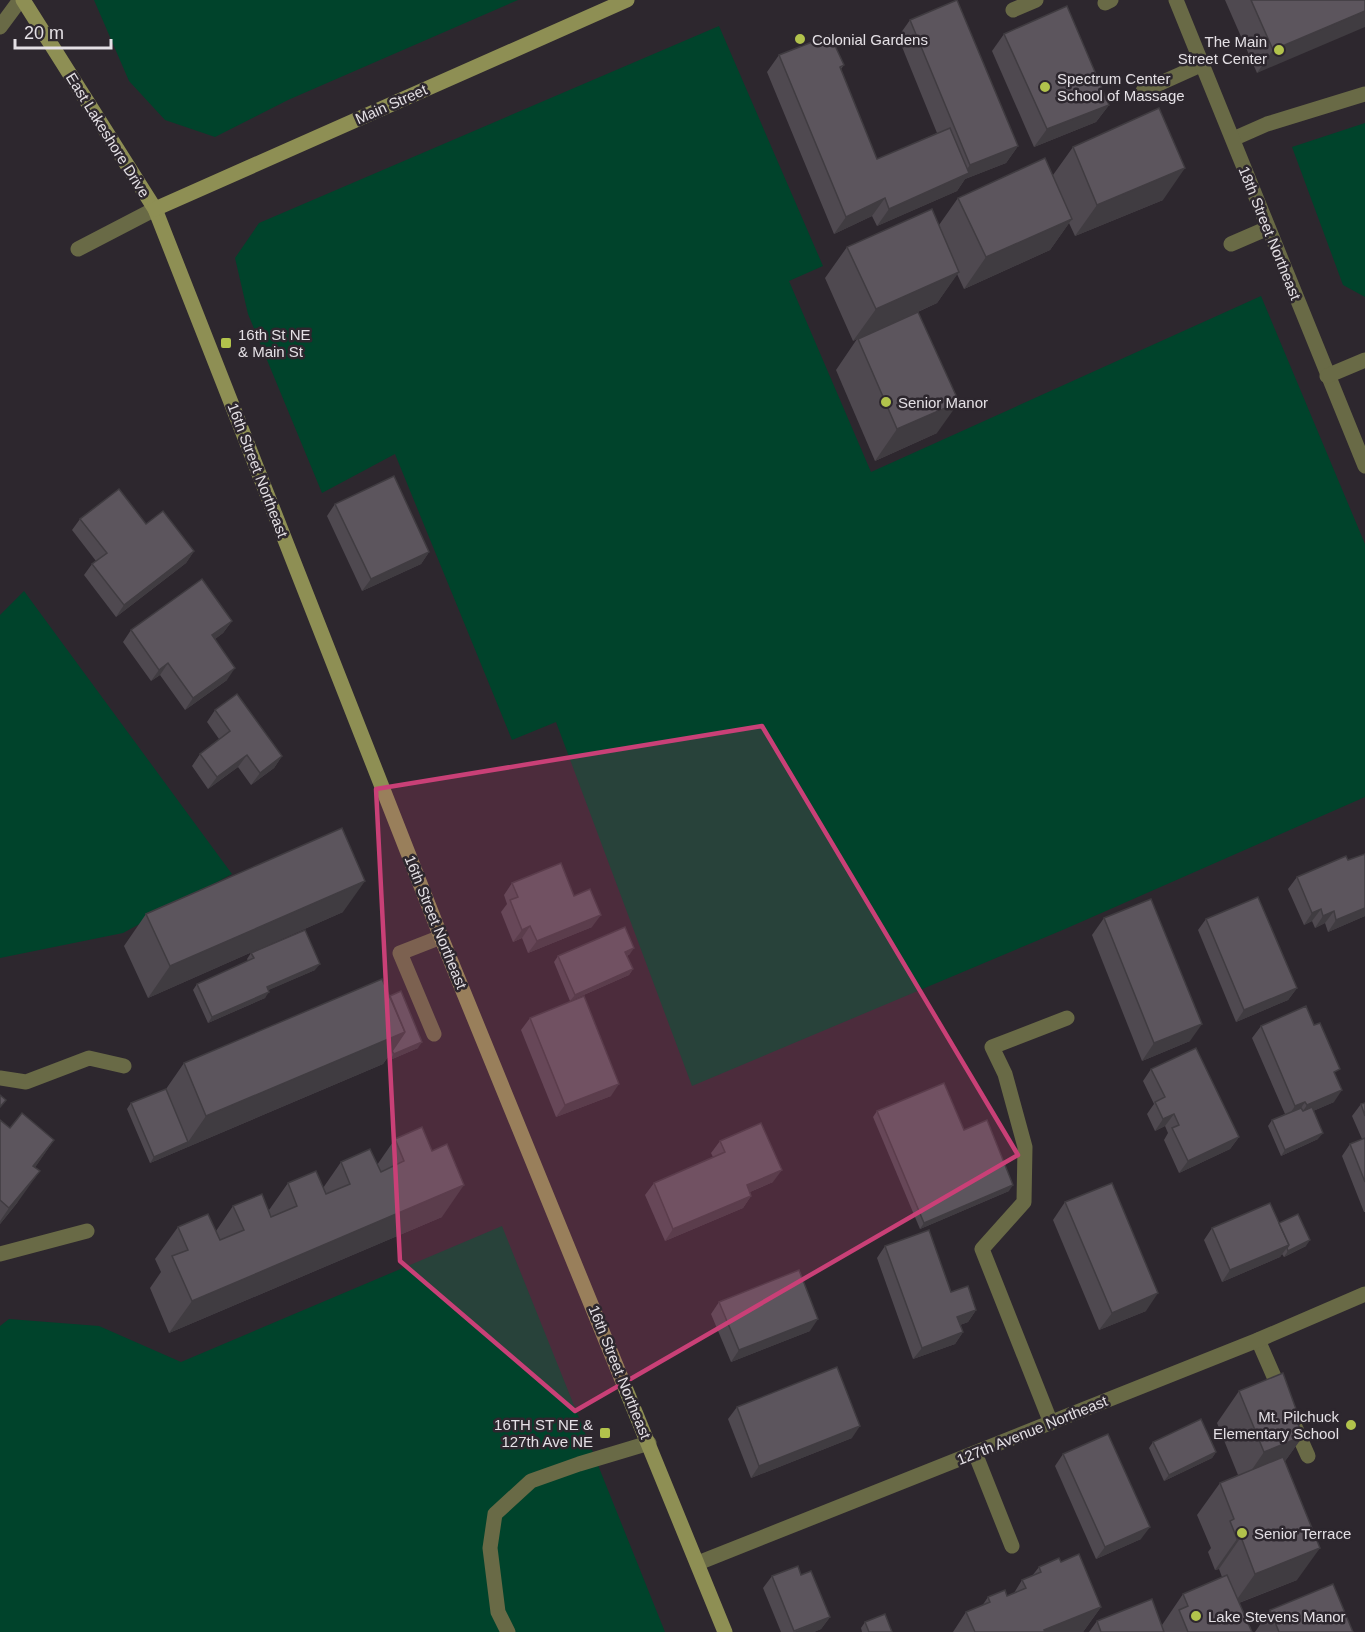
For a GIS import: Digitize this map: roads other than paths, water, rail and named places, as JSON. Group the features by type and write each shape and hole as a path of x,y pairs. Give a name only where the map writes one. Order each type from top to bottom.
{"street":[{"path":"0,27 21,0"},
{"name":"East Lakeshore Drive","path":"21,0 155,209"},
{"name":"Main Street","path":"155,209 627,0"},
{"path":"1013,10 1036,0"},
{"name":"18th Street Northeast","path":"1176,0 1365,466"},
{"path":"1143,92 1203,64"},
{"path":"1233,139 1267,124 1365,94"},
{"path":"78,249 155,209"},
{"name":"16th Street Northeast","path":"155,209 441,937 725,1632"},
{"path":"1231,244 1268,228"},
{"path":"1327,376 1365,360"},
{"path":"434,1034 400,953 441,937"},
{"path":"1051,1423 982,1249 1024,1202 1025,1147 1005,1074 992,1047 1067,1018"},
{"path":"0,1078 26,1082 89,1058 124,1066"},
{"path":"0,1254 87,1231"},
{"name":"127th Avenue Northeast","path":"698,1563 1258,1340 1365,1294"},
{"path":"1258,1340 1308,1456"},
{"path":"508,1632 498,1612 490,1548 495,1514 531,1481 649,1443"},
{"path":"975,1454 1012,1546"}],"place":[{"name":"Colonial Gardens","path":"800,39"},
{"name":"The Main Street Center","path":"1279,50"},
{"name":"Spectrum Center School of Massage","path":"1045,87"},
{"name":"16th St NE & Main St","path":"226,343"},
{"name":"Senior Manor","path":"886,402"},
{"name":"Mt. Pilchuck Elementary School","path":"1351,1425"},
{"name":"16TH ST NE & 127th Ave NE","path":"605,1433"},
{"name":"Senior Terrace","path":"1242,1533"},
{"name":"Lake Stevens Manor","path":"1196,1616"}]}
